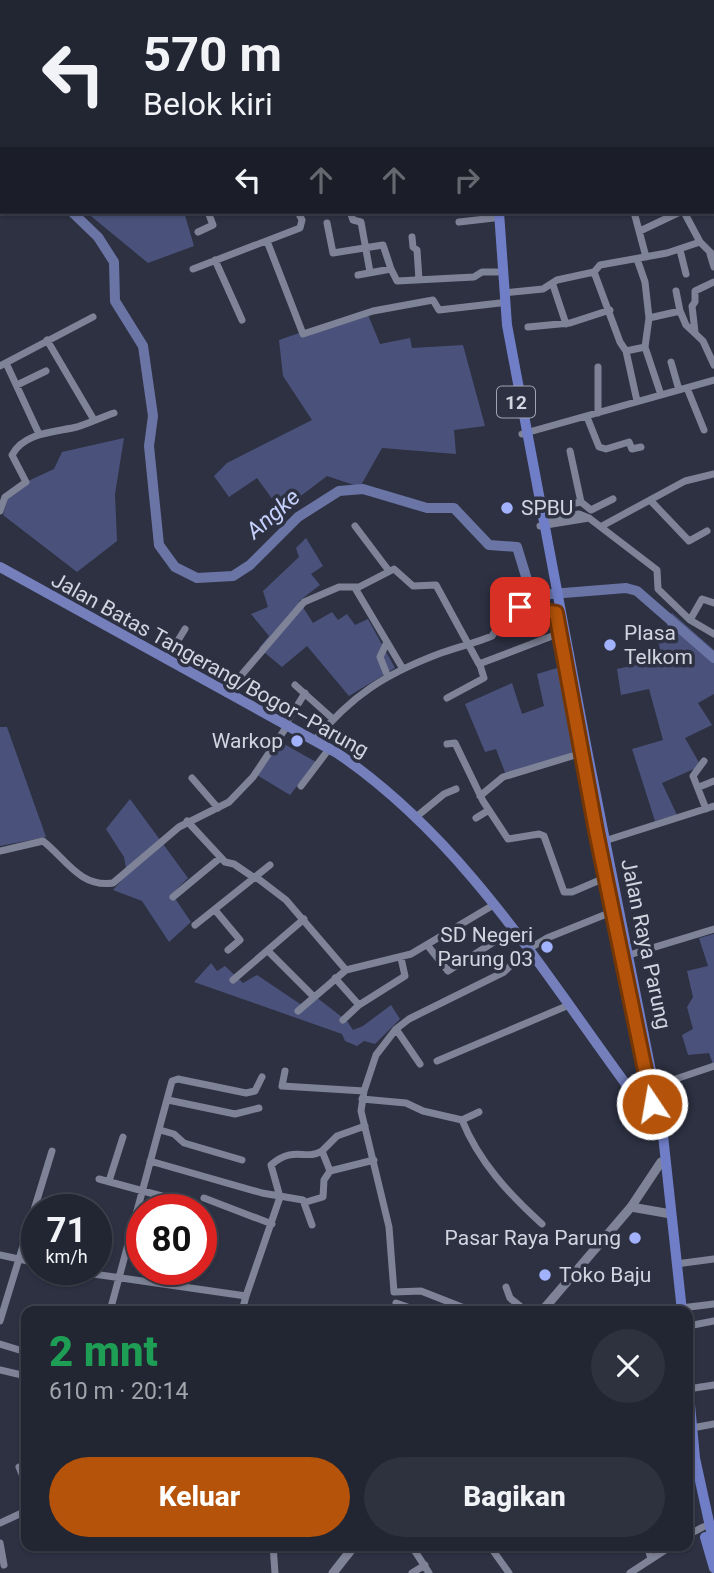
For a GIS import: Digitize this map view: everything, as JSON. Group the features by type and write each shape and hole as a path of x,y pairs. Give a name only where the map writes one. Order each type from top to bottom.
{"highway":[{"name":"12","path":"496,214 497,272 556,594"},
{"name":"12","path":"496,214 502,298"},
{"name":"Jalan Raya Parung","path":"556,594 556,613 582,753 629,955 630,973"},
{"name":"Jalan Raya Parung","path":"556,594 607,877 630,973 658,1123 680,1306"},
{"path":"626,1084 651,1084"},
{"name":"Jalan Raya Parung","path":"658,1123 680,1306"},
{"path":"693,1434 714,1568"},
{"path":"693,1463 714,1545"}],"main road":[{"name":"Jalan Batas Tangerang/Bogor–Parung","path":"0,567 329,749 374,781 415,817 495,904 626,1084 658,1123"}],"street":[{"path":"198,232 214,225 209,214"},
{"path":"193,269 300,228 298,214"},
{"path":"351,214 353,220 361,222 370,272"},
{"path":"459,222 496,214"},
{"path":"635,214 640,231 649,318 645,347 661,395"},
{"path":"640,231 680,214"},
{"path":"686,214 700,242 712,255 714,267"},
{"path":"327,223 333,253 385,245 396,281 474,277 482,272 497,272"},
{"path":"412,237 417,250 419,281"},
{"path":"267,241 303,334 373,311 433,300 438,310 543,289 559,279 594,272 600,265 680,250 700,242"},
{"path":"680,250 686,274"},
{"path":"215,260 242,320"},
{"path":"358,275 391,268"},
{"path":"594,272 620,342 626,351 637,401"},
{"path":"695,332 692,306 695,292 714,282"},
{"path":"553,285 566,324"},
{"path":"676,291 685,323 695,332 714,365"},
{"path":"528,327 566,324 610,310"},
{"path":"649,318 680,311"},
{"path":"39,435 17,385 3,365 93,317"},
{"path":"47,340 94,421"},
{"path":"626,351 645,347"},
{"path":"671,362 704,430"},
{"path":"598,367 598,413"},
{"path":"17,385 46,371"},
{"path":"525,434 714,380"},
{"path":"0,511 5,496 26,482 13,452 39,435 114,413"},
{"path":"587,417 599,447 606,449 629,442 632,449 641,447"},
{"path":"570,451 581,502 591,510 613,499"},
{"path":"602,526 685,481 714,474"},
{"path":"650,500 690,541 707,531"},
{"path":"542,520 581,502"},
{"path":"542,520 579,514 602,526 657,570 658,589 690,620 714,634"},
{"path":"355,526 388,571"},
{"path":"226,693 305,601 339,587 355,588 396,569 413,586 436,585 480,665 484,678 447,698"},
{"path":"355,588 403,669"},
{"path":"690,620 702,599 714,603"},
{"path":"314,741 350,700 403,669 494,634 498,616 509,608 524,607 556,613"},
{"path":"166,660 185,629"},
{"path":"480,665 560,633"},
{"path":"387,642 380,657 388,677"},
{"path":"295,685 333,719"},
{"path":"0,851 44,841 67,867 88,878 109,884 117,881 187,821 229,802 253,777 305,693"},
{"path":"447,744 454,743 480,796 508,839 539,834 544,836 566,893 607,877"},
{"path":"301,786 329,749"},
{"path":"480,796 503,777 582,753"},
{"path":"602,842 710,808 693,776 704,761"},
{"path":"192,778 218,808"},
{"path":"699,787 714,781"},
{"path":"415,817 440,797 456,789"},
{"path":"476,818 489,810"},
{"path":"187,821 220,858 255,877 286,900 346,970"},
{"path":"173,897 220,858"},
{"path":"195,925 270,865"},
{"path":"298,1011 346,970 356,965 401,958 429,946 495,904"},
{"path":"215,911 240,940 228,950"},
{"path":"459,1306 421,1291 394,1292 389,1227 365,1126 363,1095 376,1055 396,1029 504,972 527,950 547,938 614,911"},
{"path":"233,980 269,952 304,919"},
{"path":"629,955 714,929"},
{"path":"429,946 448,971 513,930"},
{"path":"269,952 313,996"},
{"path":"343,1020 359,1005 405,976 401,958"},
{"path":"335,978 359,1005"},
{"path":"437,1061 569,1005"},
{"path":"396,1029 420,1064"},
{"path":"651,1084 714,1066"},
{"path":"285,1071 282,1086 406,1102 423,1111 462,1120 479,1112"},
{"path":"111,1306 171,1083 176,1079 246,1093 255,1091 262,1077"},
{"path":"168,1100 235,1114 259,1108"},
{"path":"462,1120 476,1152 501,1183 542,1224"},
{"path":"243,1306 280,1197 271,1165 295,1151 313,1154 322,1151 337,1136 365,1126"},
{"path":"159,1130 174,1134 184,1143 242,1160"},
{"path":"109,1181 123,1136"},
{"path":"0,1321 51,1150"},
{"path":"322,1151 330,1171"},
{"path":"150,1161 306,1202 323,1197 324,1180 330,1171 374,1160"},
{"path":"546,1306 631,1206 661,1162"},
{"path":"99,1179 156,1194"},
{"path":"306,1202 312,1225"},
{"path":"217,1203 272,1223"},
{"path":"631,1206 668,1214"},
{"path":"0,1255 20,1259"},
{"path":"676,1264 714,1259"},
{"path":"112,1278 246,1296"},
{"path":"506,1287 510,1298 520,1306"},
{"path":"396,1303 405,1306"},
{"path":"693,1308 714,1304"},
{"path":"693,1325 714,1321"},
{"path":"0,1344 21,1350"},
{"path":"0,1370 21,1375"},
{"path":"693,1388 714,1385"},
{"path":"693,1428 714,1424"},
{"path":"19,1467 21,1472"},
{"path":"0,1523 21,1513"},
{"path":"0,1544 5,1565"},
{"path":"273,1551 275,1573"},
{"path":"346,1551 349,1554"},
{"path":"333,1573 351,1551"},
{"path":"415,1551 429,1573"},
{"path":"493,1551 509,1573"},
{"path":"648,1551 650,1559"},
{"path":"630,1573 663,1551"},
{"path":"412,1573 425,1565"}],"shaded area":[{"path":"88,214 185,214 194,246 148,263"},
{"path":"366,310 380,344 410,338 412,348 463,345 485,426 454,430 456,454 382,448 360,487 327,476 281,511 257,478 229,497 214,476 227,463 312,420 283,376 279,340"},
{"path":"124,438 115,494 117,541 77,572 3,515 11,489 54,469 62,452"},
{"path":"306,538 323,566 311,574 320,585 299,601 313,623 332,612 338,620 347,614 355,625 368,619 395,668 349,696 307,646 282,667 259,648 269,636 251,614 268,607 263,591 299,557 296,548"},
{"path":"672,613 714,650 714,694 698,703 712,725 685,738 701,766 662,783 677,815 655,821 632,749 663,740 649,689 621,695 617,669 662,659 657,635 669,631 665,619"},
{"path":"567,665 583,747 554,761 506,775 496,749 485,752 465,704 512,683 522,714 544,706 537,674"},
{"path":"0,727 7,727 46,837 0,846"},
{"path":"277,740 316,762 290,795 252,772"},
{"path":"130,799 188,878 172,894 191,922 169,942 142,901 113,890 127,874 124,857 106,829"},
{"path":"714,934 714,1067 709,1053 688,1055 682,1035 693,1029 687,1007 693,997 687,971 708,966 699,938"},
{"path":"211,963 217,971 225,966 243,983 257,975 306,1008 316,997 347,1021 353,1030 363,1026 391,1005 400,1019 375,1044 364,1041 357,1046 345,1041 342,1034 194,982"}],"waterway":[{"name":"Angke","path":"74,214 98,237 114,262 115,301 143,346 153,416 149,446 159,545 175,567 197,578 233,576 250,565 298,517 339,491 363,489 427,508 454,508 489,545 517,547 528,583 539,595 626,588 637,591 714,658"}],"place":[{"name":"SPBU","path":"507,508"},
{"name":"Plasa Telkom","path":"610,645"},
{"name":"Warkop","path":"297,741"},
{"name":"SD Negeri Parung 03","path":"547,947"},
{"name":"Pasar Raya Parung","path":"635,1238"},
{"name":"Toko Baju","path":"545,1275"}],"route":[{"path":"520,607 556,613 596,831 652,1104"}]}
